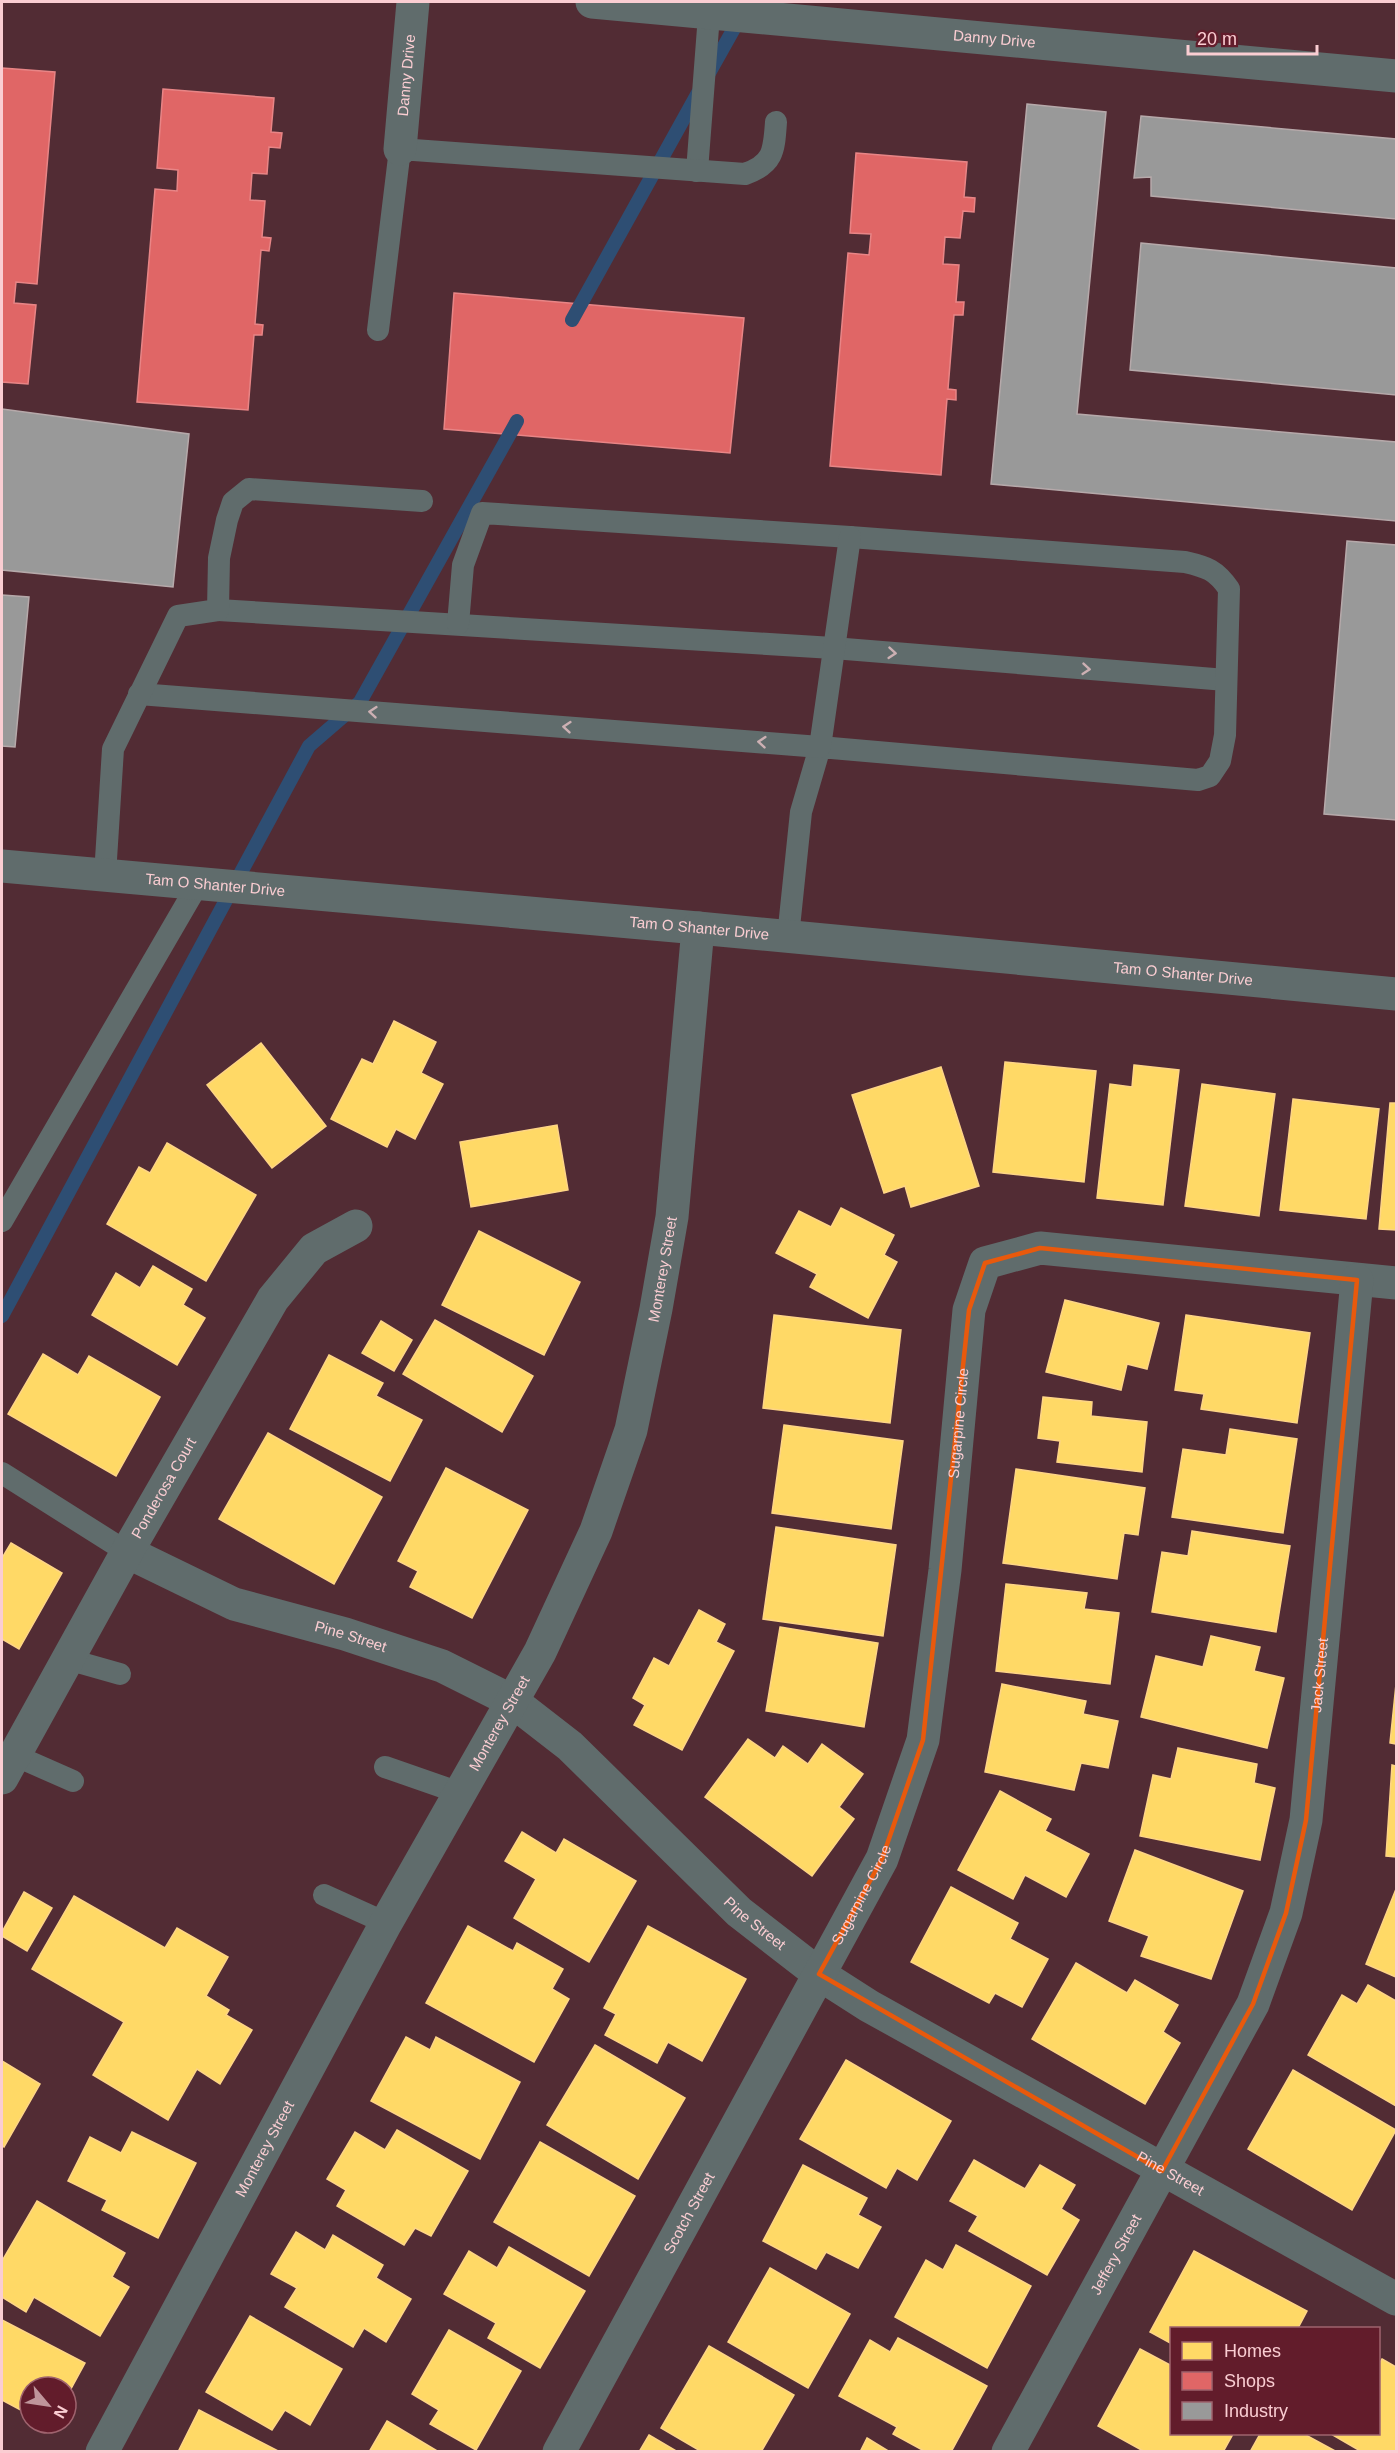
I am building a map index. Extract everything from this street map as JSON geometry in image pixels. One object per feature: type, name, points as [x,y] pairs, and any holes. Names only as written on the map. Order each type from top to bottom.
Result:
[{"type":"street","name":"Danny Drive","points":[[400,149],[412,2]]},
{"type":"street","name":"Danny Drive","points":[[592,2],[710,7],[1396,76]]},
{"type":"street","name":"Tam O Shanter Drive","points":[[2,866],[698,928],[1396,994]]},
{"type":"street","name":"Monterey Street","points":[[102,2451],[386,1923],[540,1652],[596,1531],[631,1430],[672,1217],[698,928]]},
{"type":"street","name":"Ponderosa Court","points":[[8,1767],[127,1552],[273,1299],[314,1249],[356,1226]]},
{"type":"street","name":"Sugarpine Circle","points":[[819,1974],[882,1859],[923,1740],[945,1570],[969,1310],[985,1263],[1040,1248],[1396,1283]]},
{"type":"street","name":"Jack Street","points":[[1224,2058],[1253,2004],[1286,1913],[1306,1820],[1357,1280]]},
{"type":"street","name":"Pine Street","points":[[127,1552],[234,1604],[345,1634],[442,1666],[512,1701],[570,1746],[739,1912],[819,1974],[869,2006],[1162,2171],[1396,2299]]},
{"type":"street","name":"Scotch Street","points":[[558,2451],[819,1974]]},
{"type":"street","name":"Jeffery Street","points":[[1008,2451],[1224,2058]]},
{"type":"lane","points":[[698,171],[710,7]]},
{"type":"lane","points":[[378,330],[400,149],[745,174],[761,169],[771,156],[775,143],[776,122]]},
{"type":"lane","points":[[218,610],[219,558],[227,520],[233,502],[249,489],[422,501]]},
{"type":"lane","points":[[139,694],[820,747],[1198,780],[1210,776],[1220,761],[1225,735],[1228,589],[1220,576],[1204,566],[1185,562],[482,513],[463,564],[458,624]]},
{"type":"lane","points":[[788,938],[801,812],[820,747],[850,537]]},
{"type":"lane","points":[[105,875],[113,749],[177,616],[218,610],[458,624],[834,648],[1227,680]]},
{"type":"lane","points":[[2,1221],[198,884]]},
{"type":"lane","points":[[2,1473],[127,1552]]},
{"type":"lane","points":[[67,1659],[120,1674]]},
{"type":"lane","points":[[8,1767],[73,1781]]},
{"type":"lane","points":[[385,1767],[460,1793]]},
{"type":"lane","points":[[324,1895],[386,1923]]},
{"type":"highlighted area","points":[[1040,1248],[1357,1280],[1306,1820],[1286,1913],[1253,2004],[1162,2171],[819,1974],[882,1859],[923,1740],[969,1310],[985,1263]]},
{"type":"building: Homes","points":[[394,1021],[436,1042],[421,1073],[443,1084],[415,1139],[396,1129],[387,1147],[331,1119],[362,1059],[373,1064]]},
{"type":"building: Homes","points":[[261,1043],[326,1126],[272,1168],[207,1085]]},
{"type":"building: Homes","points":[[1005,1062],[1096,1071],[1084,1182],[993,1172]]},
{"type":"building: Homes","points":[[1134,1065],[1179,1070],[1163,1205],[1097,1198],[1110,1084],[1132,1087]]},
{"type":"building: Homes","points":[[941,1067],[979,1186],[911,1207],[905,1186],[884,1193],[852,1095]]},
{"type":"building: Homes","points":[[1202,1084],[1275,1094],[1259,1216],[1185,1206]]},
{"type":"building: Homes","points":[[1293,1099],[1379,1109],[1366,1219],[1280,1210]]},
{"type":"building: Homes","points":[[1390,1103],[1396,1103],[1396,1230],[1379,1229]]},
{"type":"building: Homes","points":[[557,1125],[568,1190],[471,1207],[460,1142]]},
{"type":"building: Homes","points":[[167,1143],[256,1195],[206,1281],[107,1224],[139,1167],[150,1173]]},
{"type":"building: Homes","points":[[841,1208],[894,1235],[884,1255],[897,1262],[868,1318],[810,1287],[817,1274],[776,1253],[799,1211],[831,1227]]},
{"type":"building: Homes","points":[[479,1231],[580,1282],[544,1355],[442,1305]]},
{"type":"building: Homes","points":[[153,1266],[192,1289],[183,1305],[205,1318],[177,1365],[92,1315],[116,1273],[140,1288]]},
{"type":"building: Homes","points":[[1065,1300],[1159,1323],[1147,1369],[1127,1364],[1121,1390],[1046,1372]]},
{"type":"building: Homes","points":[[774,1315],[901,1330],[890,1423],[763,1408]]},
{"type":"building: Homes","points":[[1186,1315],[1310,1333],[1297,1423],[1201,1409],[1204,1394],[1175,1390]]},
{"type":"building: Homes","points":[[435,1320],[533,1376],[502,1432],[403,1374]]},
{"type":"building: Homes","points":[[381,1321],[412,1340],[394,1371],[362,1353]]},
{"type":"building: Homes","points":[[43,1354],[78,1375],[89,1356],[160,1397],[116,1476],[8,1414]]},
{"type":"building: Homes","points":[[329,1355],[383,1383],[376,1396],[422,1420],[390,1481],[290,1429]]},
{"type":"building: Homes","points":[[1043,1397],[1092,1402],[1091,1416],[1147,1422],[1142,1472],[1057,1462],[1060,1441],[1038,1438]]},
{"type":"building: Homes","points":[[784,1425],[903,1441],[891,1529],[772,1513]]},
{"type":"building: Homes","points":[[1230,1429],[1297,1439],[1283,1533],[1172,1517],[1183,1449],[1226,1455]]},
{"type":"building: Homes","points":[[268,1433],[382,1497],[334,1584],[219,1519]]},
{"type":"building: Homes","points":[[446,1468],[528,1510],[472,1618],[410,1587],[418,1571],[398,1561]]},
{"type":"building: Homes","points":[[1016,1469],[1145,1488],[1138,1535],[1124,1533],[1117,1579],[1003,1563]]},
{"type":"building: Homes","points":[[776,1527],[896,1545],[883,1636],[763,1619]]},
{"type":"building: Homes","points":[[1192,1531],[1290,1546],[1276,1632],[1152,1612],[1162,1552],[1188,1556]]},
{"type":"building: Homes","points":[[11,1543],[62,1573],[19,1649],[2,1639],[2,1558]]},
{"type":"building: Homes","points":[[1006,1584],[1087,1593],[1084,1609],[1119,1613],[1110,1684],[996,1671]]},
{"type":"building: Homes","points":[[699,1610],[725,1624],[716,1642],[734,1651],[682,1750],[634,1725],[645,1705],[633,1698],[654,1658],[669,1666]]},
{"type":"building: Homes","points":[[780,1627],[878,1643],[864,1727],[766,1711]]},
{"type":"building: Homes","points":[[1211,1636],[1260,1647],[1254,1671],[1284,1678],[1267,1748],[1141,1717],[1156,1656],[1203,1667]]},
{"type":"building: Homes","points":[[1002,1684],[1086,1701],[1083,1714],[1118,1721],[1108,1768],[1081,1763],[1074,1790],[985,1772]]},
{"type":"building: Homes","points":[[1396,1684],[1396,1744],[1390,1743]]},
{"type":"building: Homes","points":[[748,1739],[775,1758],[783,1746],[808,1764],[822,1744],[863,1774],[839,1807],[854,1819],[812,1876],[705,1797]]},
{"type":"building: Homes","points":[[1178,1748],[1257,1764],[1254,1783],[1275,1788],[1260,1860],[1140,1836],[1153,1775],[1171,1779]]},
{"type":"building: Homes","points":[[1392,1765],[1396,1766],[1396,1857],[1386,1856]]},
{"type":"building: Homes","points":[[1000,1791],[1051,1819],[1045,1831],[1089,1854],[1066,1897],[1025,1875],[1013,1899],[958,1870]]},
{"type":"building: Homes","points":[[522,1832],[556,1853],[564,1839],[636,1881],[589,1962],[514,1918],[536,1879],[505,1861]]},
{"type":"building: Homes","points":[[1135,1850],[1243,1891],[1211,1979],[1141,1956],[1149,1936],[1109,1921]]},
{"type":"building: Homes","points":[[951,1887],[1018,1923],[1010,1939],[1048,1959],[1022,2007],[995,1993],[989,2003],[911,1962]]},
{"type":"building: Homes","points":[[1396,1889],[1396,1977],[1366,1964]]},
{"type":"building: Homes","points":[[24,1892],[52,1908],[27,1951],[2,1936]]},
{"type":"building: Homes","points":[[74,1896],[165,1948],[177,1928],[228,1957],[206,1996],[229,2010],[226,2015],[252,2030],[220,2084],[197,2069],[168,2120],[93,2075],[124,2022],[32,1969]]},
{"type":"building: Homes","points":[[468,1926],[513,1951],[517,1943],[563,1969],[552,1989],[569,1999],[534,2062],[426,2003]]},
{"type":"building: Homes","points":[[648,1926],[746,1979],[702,2061],[668,2042],[657,2063],[605,2035],[616,2014],[604,2008]]},
{"type":"building: Homes","points":[[1076,1963],[1127,1993],[1135,1980],[1178,2005],[1163,2032],[1180,2043],[1145,2104],[1032,2039]]},
{"type":"building: Homes","points":[[1368,1985],[1396,2001],[1396,2106],[1308,2055],[1342,1995],[1357,2004]]},
{"type":"building: Homes","points":[[406,2037],[430,2050],[436,2037],[520,2082],[480,2159],[371,2101]]},
{"type":"building: Homes","points":[[595,2045],[685,2098],[638,2179],[547,2125]]},
{"type":"building: Homes","points":[[846,2060],[951,2121],[917,2180],[897,2168],[886,2188],[800,2139]]},
{"type":"building: Homes","points":[[2,2061],[40,2084],[4,2147],[2,2145]]},
{"type":"building: Homes","points":[[1293,2070],[1396,2130],[1352,2210],[1248,2149]]},
{"type":"building: Homes","points":[[397,2130],[468,2171],[431,2236],[415,2228],[404,2245],[337,2206],[346,2190],[327,2179],[355,2132],[385,2150]]},
{"type":"building: Homes","points":[[132,2132],[196,2163],[158,2238],[102,2210],[107,2200],[68,2181],[90,2137],[121,2153]]},
{"type":"building: Homes","points":[[540,2142],[635,2196],[589,2276],[494,2222]]},
{"type":"building: Homes","points":[[974,2160],[1025,2189],[1040,2165],[1075,2185],[1061,2209],[1079,2220],[1047,2275],[969,2231],[978,2216],[950,2201]]},
{"type":"building: Homes","points":[[803,2165],[867,2198],[858,2215],[881,2227],[858,2268],[826,2252],[816,2269],[763,2241]]},
{"type":"building: Homes","points":[[37,2201],[125,2253],[112,2277],[129,2287],[100,2336],[34,2297],[26,2312],[2,2297],[2,2261]]},
{"type":"building: Homes","points":[[296,2232],[325,2250],[333,2235],[383,2265],[376,2278],[411,2299],[386,2342],[364,2328],[353,2347],[285,2307],[297,2288],[271,2274]]},
{"type":"building: Homes","points":[[956,2245],[1031,2286],[987,2368],[895,2317],[926,2260],[943,2270]]},
{"type":"building: Homes","points":[[509,2247],[585,2291],[540,2368],[488,2338],[496,2323],[444,2294],[469,2251],[497,2268]]},
{"type":"building: Homes","points":[[1194,2251],[1307,2311],[1299,2327],[1170,2327],[1170,2343],[1150,2332]]},
{"type":"building: Homes","points":[[770,2268],[850,2314],[808,2388],[728,2342]]},
{"type":"building: Homes","points":[[250,2316],[342,2369],[310,2425],[285,2410],[272,2430],[206,2392]]},
{"type":"building: Homes","points":[[2,2320],[85,2363],[78,2376],[18,2375],[18,2409],[2,2400]]},
{"type":"building: Homes","points":[[449,2330],[521,2371],[476,2450],[430,2424],[439,2410],[412,2394]]},
{"type":"building: Homes","points":[[898,2338],[987,2386],[951,2452],[926,2452],[893,2434],[897,2427],[839,2396],[870,2340],[890,2352]]},
{"type":"building: Homes","points":[[709,2346],[794,2395],[761,2452],[702,2452],[661,2428]]},
{"type":"building: Homes","points":[[1140,2349],[1170,2365],[1170,2435],[1232,2435],[1223,2452],[1145,2452],[1098,2426]]},
{"type":"building: Homes","points":[[1382,2359],[1396,2367],[1396,2452],[1362,2452],[1333,2435],[1380,2435],[1380,2362]]},
{"type":"building: Homes","points":[[199,2410],[280,2452],[178,2452]]},
{"type":"building: Homes","points":[[387,2421],[439,2452],[369,2452]]},
{"type":"building: Homes","points":[[649,2435],[678,2452],[639,2452]]},
{"type":"building: Homes","points":[[1259,2435],[1306,2435],[1337,2452],[1250,2452]]},
{"type":"building: Homes","points":[[867,2438],[890,2452],[860,2452]]},
{"type":"building: Shops","points":[[2,68],[55,72],[37,284],[16,282],[14,303],[36,305],[28,384],[2,382]]},
{"type":"building: Shops","points":[[163,89],[274,98],[271,132],[282,133],[280,148],[269,147],[267,174],[252,173],[250,200],[265,201],[262,237],[271,238],[269,251],[261,250],[255,324],[263,325],[262,335],[254,335],[248,410],[137,402],[155,189],[177,191],[178,170],[157,168]]},
{"type":"building: Shops","points":[[856,153],[967,162],[964,197],[975,198],[974,212],[963,211],[960,238],[945,237],[943,264],[959,265],[956,302],[964,302],[963,315],[954,315],[948,389],[956,390],[956,400],[947,399],[941,475],[830,466],[848,253],[869,255],[871,234],[850,233]]},
{"type":"building: Shops","points":[[454,293],[744,318],[730,453],[444,429]]},
{"type":"building: Industry","points":[[1027,104],[1106,112],[1077,414],[1396,442],[1396,521],[991,484]]},
{"type":"building: Industry","points":[[1141,116],[1396,139],[1396,219],[1151,196],[1151,177],[1134,178]]},
{"type":"building: Industry","points":[[1141,243],[1396,268],[1396,395],[1130,370]]},
{"type":"building: Industry","points":[[2,409],[189,434],[173,587],[2,570]]},
{"type":"building: Industry","points":[[1347,541],[1396,545],[1396,820],[1324,814]]},
{"type":"building: Industry","points":[[2,595],[29,597],[15,747],[2,746]]},
{"type":"waterway","points":[[709,73],[741,16]]},
{"type":"waterway","points":[[572,320],[698,93]]},
{"type":"waterway","points":[[2,1316],[309,746],[360,702],[517,421]]}]
